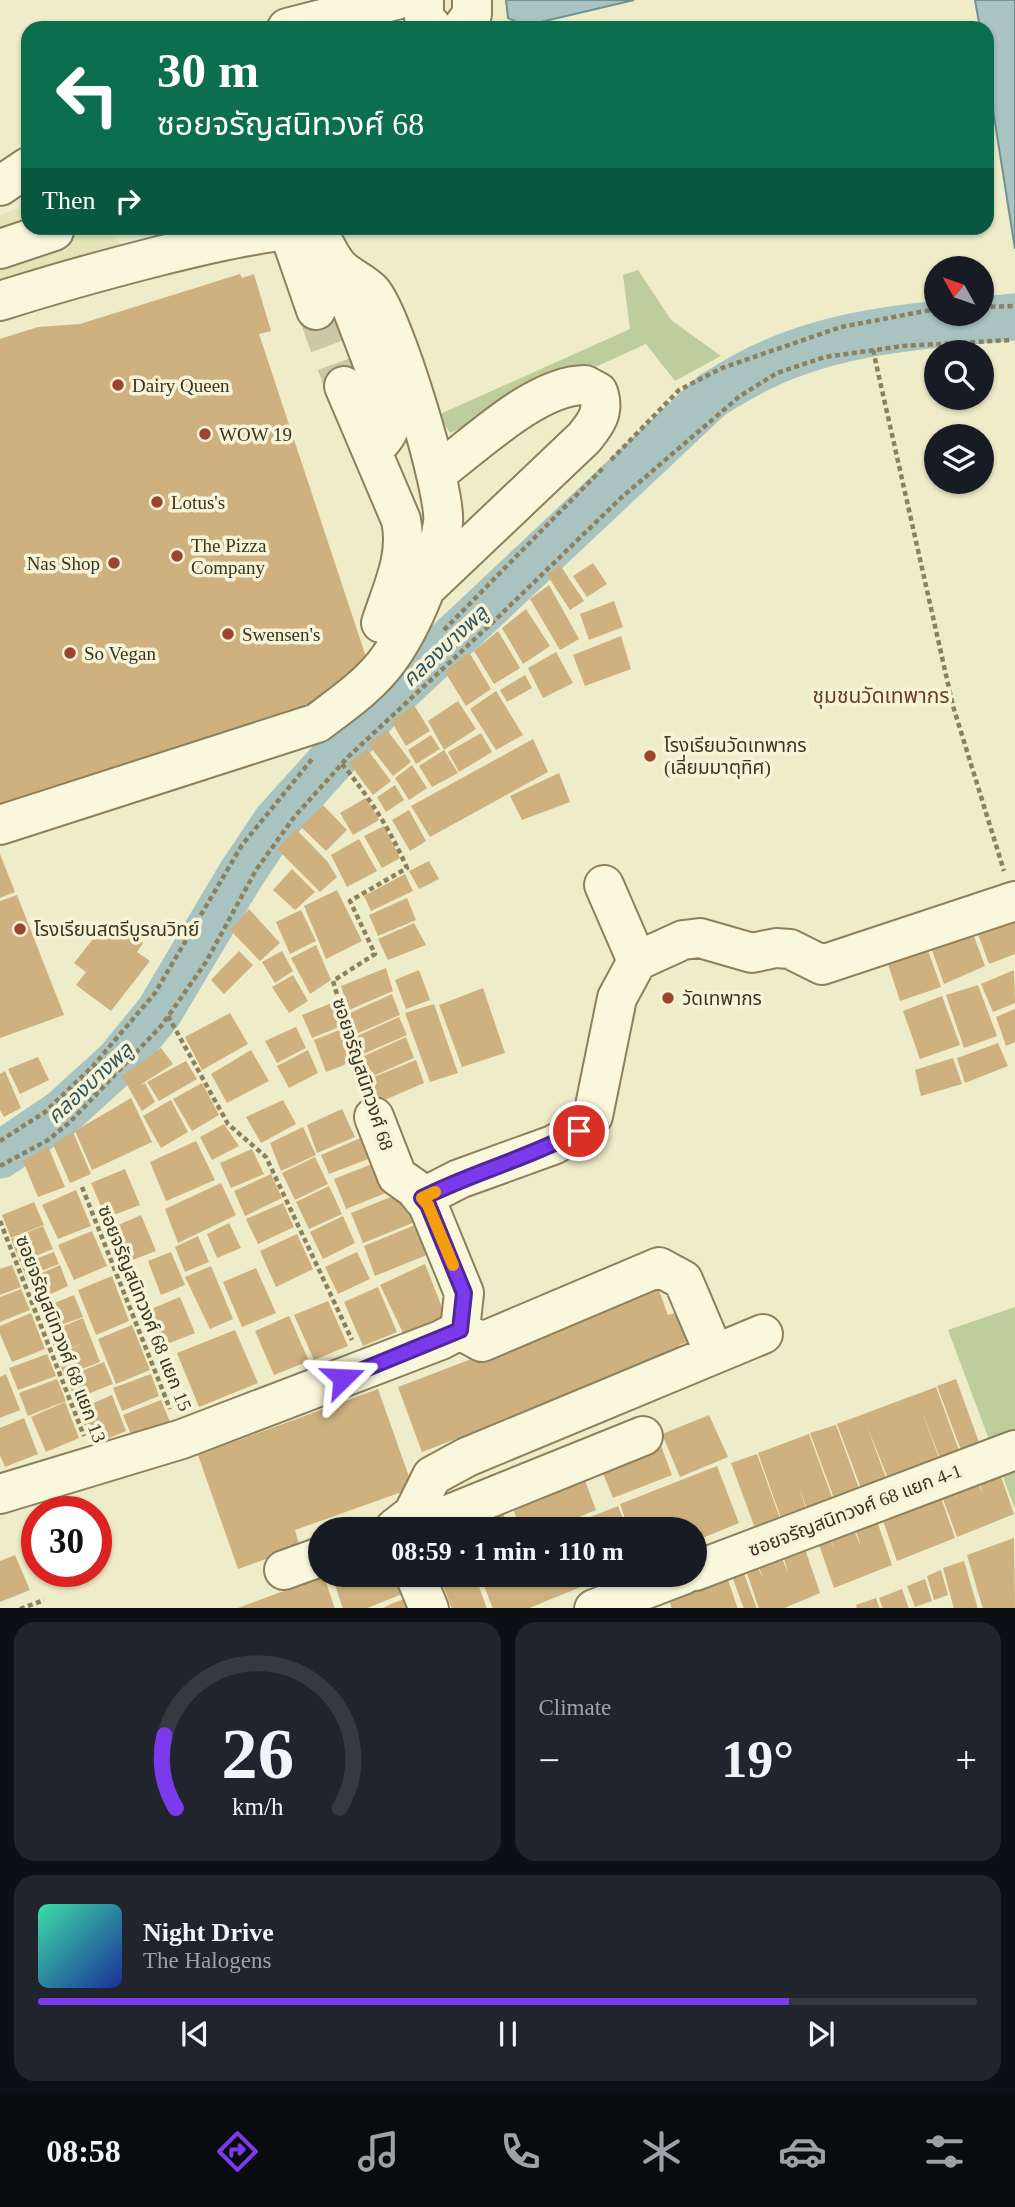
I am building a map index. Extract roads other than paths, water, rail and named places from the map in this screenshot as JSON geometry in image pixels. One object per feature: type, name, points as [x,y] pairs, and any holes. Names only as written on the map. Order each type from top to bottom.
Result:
[{"type":"street","points":[[314,21],[396,0]]},
{"type":"street","points":[[424,0],[424,17],[427,21]]},
{"type":"street","points":[[467,21],[472,14],[472,0]]},
{"type":"street","points":[[0,186],[21,172]]},
{"type":"street","points":[[0,249],[42,235]]},
{"type":"street","points":[[0,301],[254,235]]},
{"type":"street","points":[[290,235],[316,310]]},
{"type":"street","points":[[316,235],[326,241],[391,411],[392,425],[388,435],[373,450]]},
{"type":"street","points":[[0,825],[317,723],[346,701],[388,661],[425,589],[443,523],[443,504],[428,438],[385,314],[372,292],[335,263]]},
{"type":"street","points":[[425,589],[583,438],[597,421],[603,405],[598,392],[585,385],[573,385],[557,391],[526,407],[436,474]]},
{"type":"street","points":[[344,386],[373,450],[404,537],[403,554],[381,623]]},
{"type":"street","points":[[604,885],[637,961]]},
{"type":"street","points":[[422,1198],[459,1179],[553,1145],[579,1131],[593,1116],[617,998],[637,961],[684,940],[700,938],[752,953],[776,948],[790,949],[822,965],[1014,901]]},
{"type":"street","name":"ซอยจรัญสนิทวงศ์ 68","points":[[374,1117],[397,1176],[428,1205],[464,1293],[460,1330]]},
{"type":"street","points":[[0,1494],[182,1439],[460,1330],[482,1342],[659,1267],[683,1280],[714,1353]]},
{"type":"street","points":[[410,1517],[432,1476],[467,1457],[763,1335]]},
{"type":"street","points":[[430,1517],[643,1436]]},
{"type":"street","name":"ซอยจรัญสนิทวงศ์ 68 แยก 4-1","points":[[707,1566],[1015,1450]]},
{"type":"street","points":[[284,1570],[308,1561]]},
{"type":"street","points":[[420,1587],[429,1608]]},
{"type":"street","points":[[594,1608],[651,1587]]},
{"type":"water","points":[[506,0],[634,0],[545,21],[514,21],[508,18]]},
{"type":"water","points":[[975,0],[1015,0],[1015,249],[994,116],[994,21],[979,21]]},
{"type":"waterway","name":"คลองบางพลู","points":[[0,1155],[62,1113],[119,1061],[159,1012],[240,876],[276,822],[378,709],[712,395],[744,376],[793,354],[855,336],[1015,317]]},
{"type":"tunnel","points":[[316,310],[344,386]]},
{"type":"place","name":"Dairy Queen","points":[[118,385]]},
{"type":"place","name":"WOW 19","points":[[205,434]]},
{"type":"place","name":"Lotus's","points":[[157,502]]},
{"type":"place","name":"The Pizza Company","points":[[177,556]]},
{"type":"place","name":"Nas Shop","points":[[114,563]]},
{"type":"place","name":"Swensen's","points":[[228,634]]},
{"type":"place","name":"So Vegan","points":[[70,653]]},
{"type":"place","name":"โรงเรียนวัดเทพากร (เลี่ยมมาตุทิศ)","points":[[650,756]]},
{"type":"place","name":"โรงเรียนสตรีบูรณวิทย์","points":[[20,929]]},
{"type":"place","name":"วัดเทพากร","points":[[668,998]]},
{"type":"district","name":"ชุมชนวัดเทพากร","points":[[881,696]]}]
